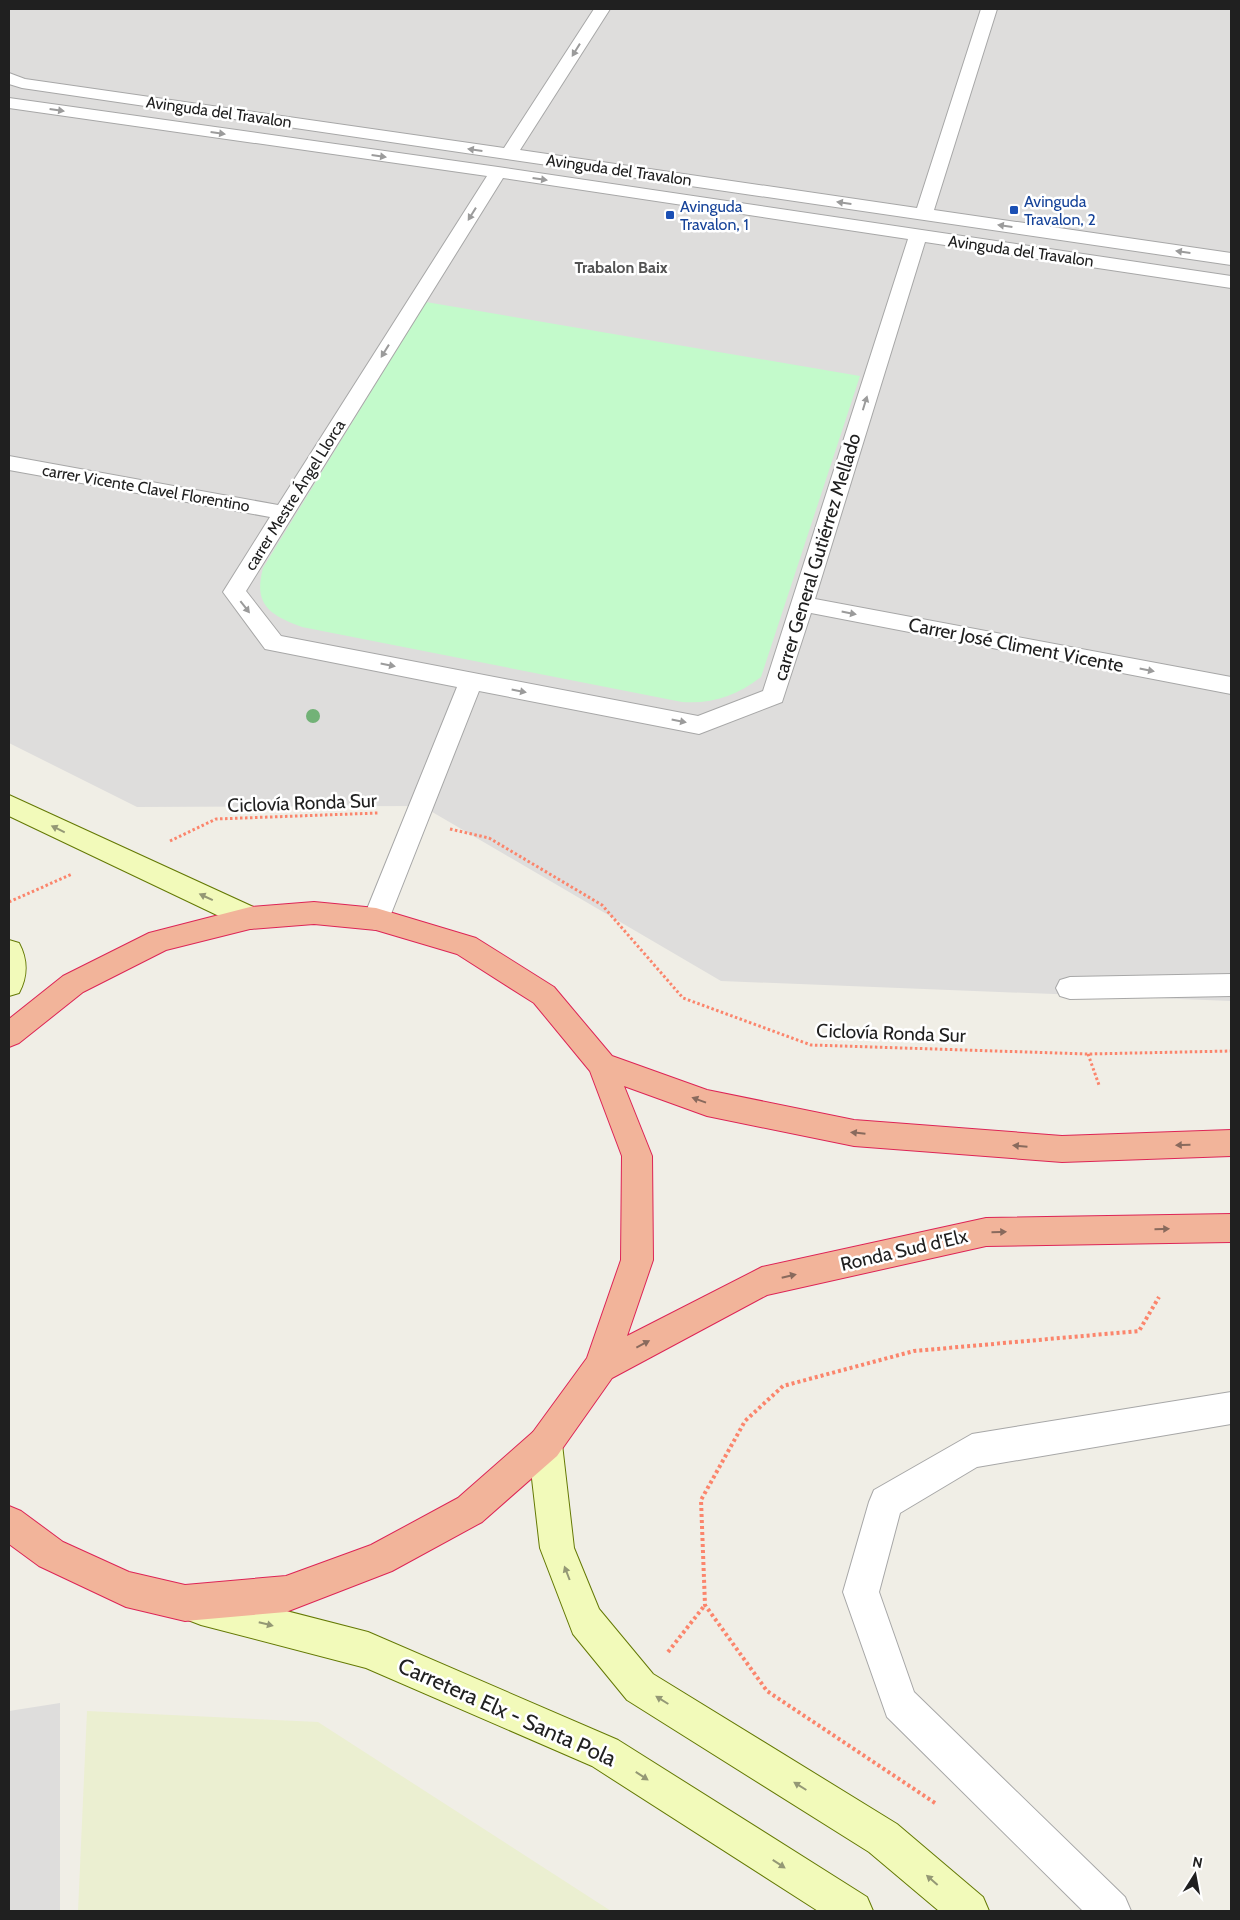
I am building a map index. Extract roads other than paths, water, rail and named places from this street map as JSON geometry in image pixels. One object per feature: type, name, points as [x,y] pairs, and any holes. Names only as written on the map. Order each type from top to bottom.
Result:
[{"type":"highway","points":[[9,1035],[73,984],[159,941],[250,918],[314,913],[376,919],[466,946],[544,995],[602,1065],[637,1156],[638,1260],[600,1367],[546,1444],[470,1510],[380,1559],[286,1594],[185,1603],[126,1589],[51,1554],[9,1524]]},
{"type":"highway","points":[[602,1065],[707,1103],[854,1132],[1062,1149],[1231,1143]]},
{"type":"highway","name":"Ronda Sud d'Elx","points":[[600,1367],[762,1282],[976,1234],[986,1232],[1231,1228]]},
{"type":"main road","points":[[9,805],[250,918]]},
{"type":"main road","points":[[9,951],[13,964],[9,985]]},
{"type":"main road","points":[[546,1444],[557,1548],[586,1622],[640,1686],[883,1838],[969,1911]]},
{"type":"main road","name":"Carretera Elx - Santa Pola","points":[[185,1603],[368,1650],[605,1753],[853,1911]]},
{"type":"street","points":[[509,154],[602,9]]},
{"type":"street","name":"carrer General Gutiérrez Mellado","points":[[471,682],[699,725],[774,696],[989,9]]},
{"type":"street","name":"Avinguda del Travalon","points":[[9,78],[22,84],[509,154],[921,225],[1231,282]]},
{"type":"street","name":"Avinguda del Travalon","points":[[9,103],[498,172],[921,225],[1231,259]]},
{"type":"street","name":"carrer Mestre Ángel Llorca","points":[[471,682],[274,642],[234,592],[498,172]]},
{"type":"street","name":"carrer Vicente Clavel Florentino","points":[[9,463],[284,513]]},
{"type":"street","name":"Carrer José Climent Vicente","points":[[802,604],[1231,686]]},
{"type":"street","points":[[376,919],[471,682]]},
{"type":"street","points":[[1070,988],[1231,985]]},
{"type":"street","points":[[1111,1911],[900,1704],[861,1592],[886,1502],[972,1451],[1231,1408]]},
{"type":"place","name":"Avinguda Travalon, 2","points":[[1014,210]]},
{"type":"place","name":"Avinguda Travalon, 1","points":[[670,215]]},
{"type":"district","name":"Trabalon Baix","points":[[621,267]]}]
